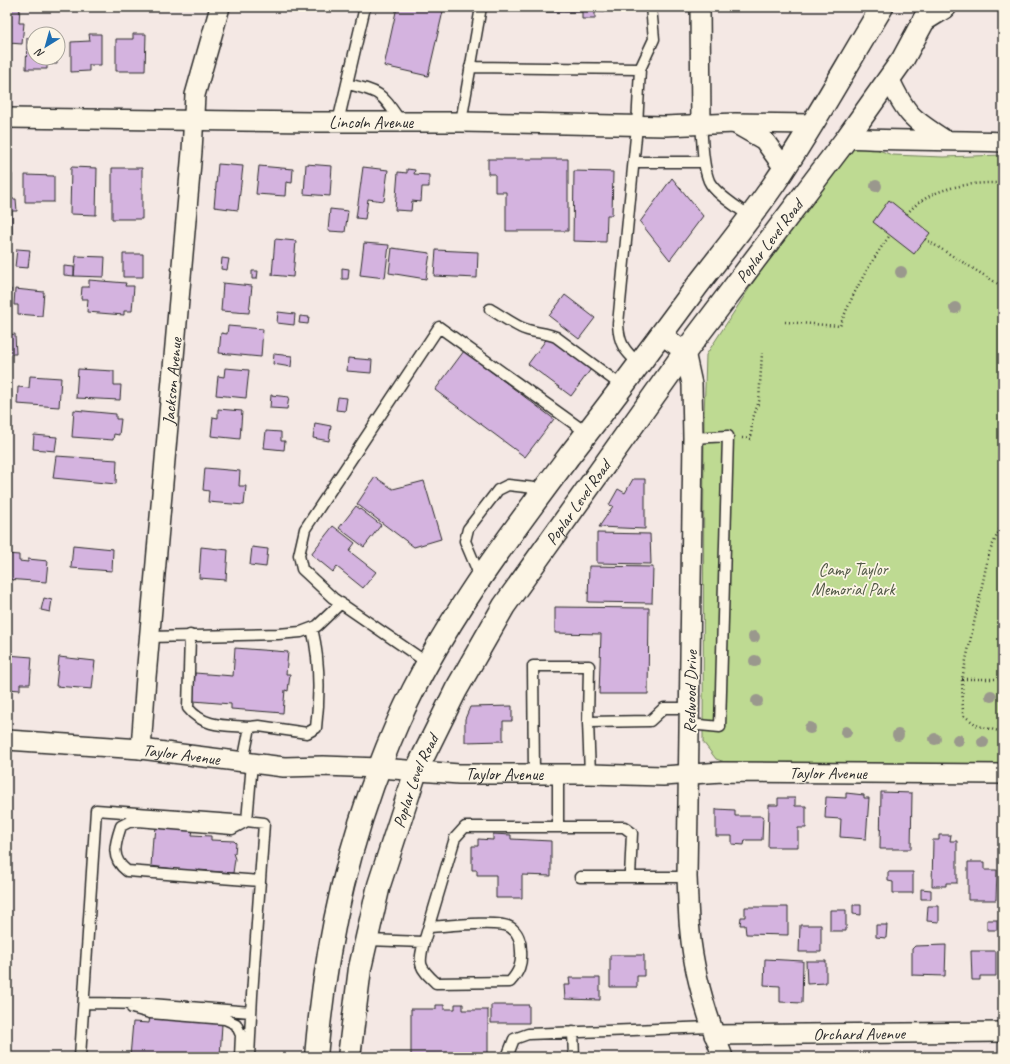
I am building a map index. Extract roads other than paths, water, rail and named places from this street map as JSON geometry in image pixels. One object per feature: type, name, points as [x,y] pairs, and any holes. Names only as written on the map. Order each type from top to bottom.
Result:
[{"type":"main road","name":"Poplar Level Road","points":[[316,1057],[329,945],[347,862],[359,822],[398,722],[429,664],[460,609],[515,528],[784,168],[813,124],[882,7]]},
{"type":"main road","points":[[927,14],[945,7]]},
{"type":"main road","name":"Poplar Level Road","points":[[349,1057],[360,968],[379,885],[416,771],[445,710],[504,606],[685,352],[847,138],[903,59],[927,14]]},
{"type":"street","points":[[700,7],[701,125]]},
{"type":"street","name":"Jackson Avenue","points":[[141,749],[149,637],[192,151],[195,95],[219,12]]},
{"type":"street","points":[[889,78],[902,106],[916,122],[945,140]]},
{"type":"street","name":"Lincoln Avenue","points":[[7,118],[461,122],[637,126],[735,123],[813,124]]},
{"type":"street","points":[[735,123],[764,140],[784,168]]},
{"type":"street","points":[[847,138],[892,141],[945,140],[1003,142]]},
{"type":"street","points":[[661,334],[685,352]]},
{"type":"street","name":"Redwood Drive","points":[[685,352],[692,384],[693,438],[687,877],[690,934],[702,996],[723,1057]]},
{"type":"street","name":"Taylor Avenue","points":[[7,740],[141,749],[284,767],[323,766],[380,768],[459,774],[590,774],[663,776],[722,772],[1003,774]]},
{"type":"street","name":"Orchard Avenue","points":[[713,1031],[1003,1032]]},
{"type":"lane","points":[[338,122],[365,7]]},
{"type":"lane","points":[[461,122],[481,7]]},
{"type":"lane","points":[[639,364],[626,352],[619,338],[618,324],[634,162],[640,69],[654,39],[651,7]]},
{"type":"lane","points":[[470,67],[640,69]]},
{"type":"lane","points":[[347,84],[371,90],[383,96],[401,122]]},
{"type":"lane","points":[[701,125],[704,162],[709,182],[725,198],[749,216]]},
{"type":"lane","points":[[634,162],[704,162]]},
{"type":"lane","points":[[490,309],[520,327],[532,331],[543,332],[556,337],[622,386]]},
{"type":"lane","points":[[429,664],[332,598],[302,569],[299,555],[305,529],[439,327],[587,433]]},
{"type":"lane","points":[[588,722],[650,721],[664,708],[720,727],[728,436],[693,438]]},
{"type":"lane","points":[[481,578],[465,541],[468,530],[498,490],[508,485],[545,489]]},
{"type":"lane","points":[[149,637],[278,634],[301,632],[317,626],[341,603]]},
{"type":"lane","points":[[190,635],[188,708],[193,715],[208,724],[250,727],[259,726],[307,733],[316,728],[320,695],[316,647],[312,628]]},
{"type":"lane","points":[[534,774],[532,666],[589,666],[588,722],[590,774]]},
{"type":"lane","points":[[248,821],[248,762],[250,727]]},
{"type":"lane","points":[[558,774],[558,827]]},
{"type":"lane","points":[[80,1057],[96,810],[264,823],[249,1057]]},
{"type":"lane","points":[[248,821],[232,829],[138,821],[128,822],[121,826],[116,848],[116,858],[121,866],[127,871],[260,881]]},
{"type":"lane","points":[[429,927],[491,924],[509,927],[520,939],[521,959],[518,973],[510,982],[436,983],[424,972],[420,960],[424,942],[455,838],[465,827],[624,827],[632,833],[630,877]]},
{"type":"lane","points":[[580,877],[687,877]]},
{"type":"lane","points":[[367,940],[424,942]]},
{"type":"lane","points":[[84,1003],[121,1005],[151,1004],[251,1012]]},
{"type":"lane","points":[[121,1005],[150,1013],[225,1019],[236,1024],[241,1035],[240,1057]]},
{"type":"lane","points":[[507,1057],[514,1039],[528,1034],[573,1032],[713,1031]]},
{"type":"lane","points":[[573,1032],[574,1057]]},
{"type":"park label","name":"Camp Taylor Memorial Park","points":[[853,579]]}]
